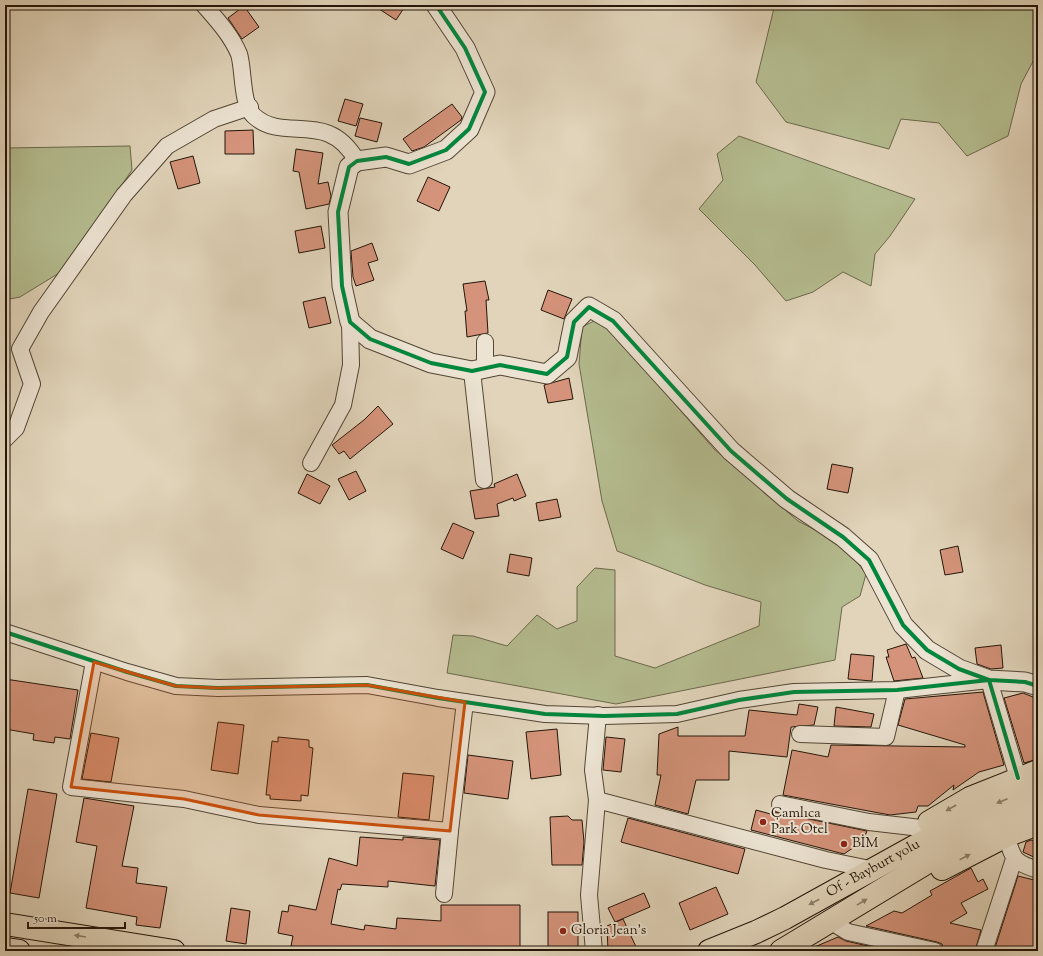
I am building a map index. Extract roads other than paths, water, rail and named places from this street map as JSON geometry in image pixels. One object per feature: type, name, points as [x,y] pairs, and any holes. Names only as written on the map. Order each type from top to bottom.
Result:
[{"type":"highway","points":[[838,889],[921,828],[958,804],[1028,774]]},
{"type":"highway","name":"Of - Bayburt yolu","points":[[709,951],[756,932],[838,889],[971,815],[1038,786]]},
{"type":"highway","name":"Of - Bayburt yolu","points":[[786,950],[830,921],[1004,816],[1038,802]]},
{"type":"highway","points":[[890,885],[909,884],[929,876],[1006,836],[1038,824]]},
{"type":"highway","points":[[5,924],[174,951]]},
{"type":"highway","points":[[5,949],[19,951]]},
{"type":"street","points":[[204,5],[228,34],[239,55],[244,95],[253,115],[272,126],[316,130],[330,133],[350,149],[357,161]]},
{"type":"street","points":[[311,463],[343,405],[351,365],[350,322],[342,286],[338,212],[348,167],[357,161],[386,157],[409,164],[446,150],[469,130],[485,92],[465,48],[436,5]]},
{"type":"street","points":[[5,439],[16,428],[32,384],[20,349],[41,312],[124,195],[167,146],[214,119],[250,107]]},
{"type":"street","points":[[350,322],[370,339],[431,363],[478,370],[500,365],[547,374],[567,356],[574,322],[589,307],[613,321],[731,451],[787,499],[843,537],[870,560],[903,625],[927,650],[959,669],[989,680],[1028,774]]},
{"type":"street","points":[[484,480],[478,370],[485,342]]},
{"type":"street","points":[[5,632],[94,662],[176,686],[218,688],[367,685],[545,714],[677,714],[739,700],[794,692],[897,690],[989,680],[1025,682],[1038,686]]},
{"type":"street","points":[[94,662],[71,786],[184,799],[259,815],[450,831]]},
{"type":"street","points":[[800,734],[886,737],[897,690]]},
{"type":"street","points":[[444,894],[465,702]]},
{"type":"street","points":[[594,951],[589,895],[597,800],[593,770],[598,715]]},
{"type":"street","points":[[597,800],[826,860],[865,868]]},
{"type":"street","points":[[780,804],[870,822],[921,828]]},
{"type":"street","points":[[1006,836],[1014,859],[1023,866],[1038,870]]},
{"type":"street","points":[[984,951],[1014,859]]},
{"type":"street","points":[[830,921],[848,932],[935,951]]},
{"type":"place","name":"Çamlıca Park Otel","points":[[763,822]]},
{"type":"place","name":"BİM","points":[[844,844]]},
{"type":"place","name":"Gloria Jean's","points":[[563,931]]}]
